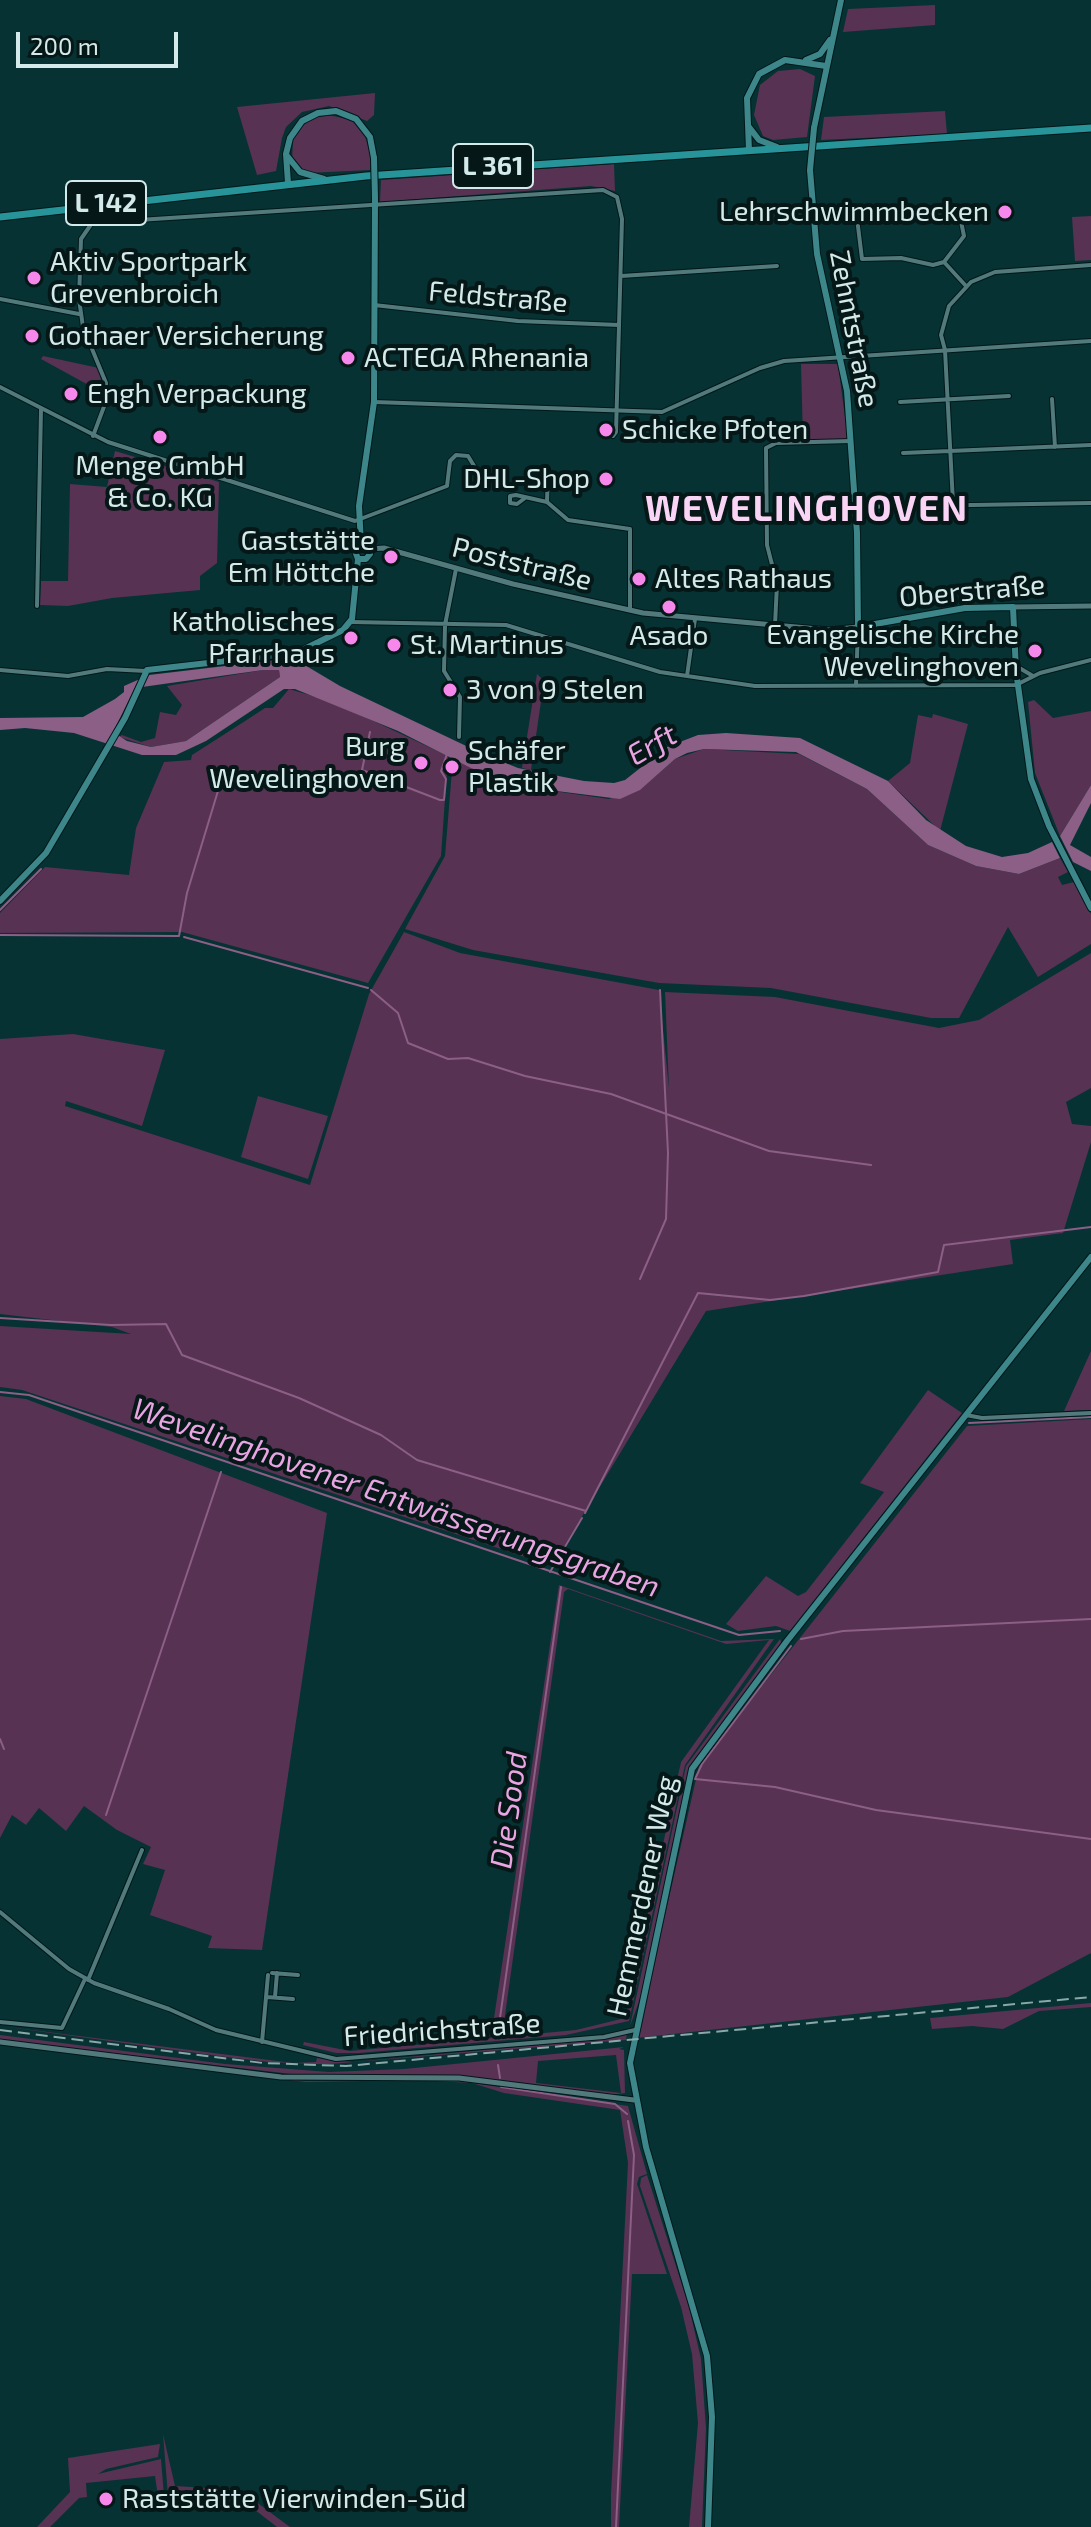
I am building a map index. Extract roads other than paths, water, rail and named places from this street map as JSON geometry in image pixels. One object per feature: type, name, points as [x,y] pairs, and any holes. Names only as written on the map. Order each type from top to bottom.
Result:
[{"type":"main road","name":"Zehntstraße","points":[[841,0],[814,128],[810,170],[817,254],[842,358],[851,441],[858,627]]},
{"type":"main road","points":[[749,151],[748,95],[755,79],[772,64],[820,54],[834,33]]},
{"type":"main road","points":[[799,60],[826,66]]},
{"type":"main road","points":[[0,901],[41,860],[116,734],[145,674],[152,668],[296,653],[332,637],[351,622],[358,559],[355,550],[361,544],[359,521],[374,402],[374,158],[370,137],[361,123],[346,114],[331,111],[302,121],[290,138],[286,154],[288,183]]},
{"type":"main road","points":[[747,123],[762,142],[785,149]]},
{"type":"main road","name":"L 361","points":[[288,183],[1091,128]]},
{"type":"main road","points":[[286,154],[300,172],[326,179]]},
{"type":"main road","name":"L 142","points":[[0,217],[288,183]]},
{"type":"main road","points":[[358,559],[368,558],[369,549],[361,544]]},
{"type":"main road","points":[[1013,607],[1016,666],[1029,768],[1053,834],[1091,908]]},
{"type":"main road","name":"Oberstraße","points":[[858,627],[963,609],[1013,607]]},
{"type":"main road","name":"Hemmerdener Weg","points":[[708,2527],[712,2417],[707,2356],[690,2290],[662,2208],[634,2100],[630,2060],[697,1758],[1091,1257]]},
{"type":"street","points":[[93,436],[105,404],[106,378],[79,314],[81,239],[85,229],[94,222],[375,202],[609,191],[620,205],[621,276],[613,436]]},
{"type":"street","points":[[958,207],[963,216],[963,238],[944,262],[933,265],[901,258],[862,259],[858,216],[865,212],[958,207]]},
{"type":"street","points":[[944,262],[966,286]]},
{"type":"street","points":[[953,503],[945,350],[941,339],[943,319],[966,286],[1006,270],[1091,265]]},
{"type":"street","points":[[621,276],[777,266]]},
{"type":"street","points":[[846,277],[863,357]]},
{"type":"street","points":[[0,299],[79,314]]},
{"type":"street","name":"Feldstraße","points":[[374,305],[505,320],[619,325]]},
{"type":"street","points":[[374,402],[665,411],[774,363],[1091,341]]},
{"type":"street","points":[[0,387],[93,436],[359,521],[447,486],[450,461],[456,455],[467,455],[479,474]]},
{"type":"street","points":[[900,402],[1009,396]]},
{"type":"street","points":[[1052,399],[1055,447]]},
{"type":"street","points":[[37,606],[41,409]]},
{"type":"street","points":[[775,626],[777,584],[767,545],[766,448],[776,443],[851,441]]},
{"type":"street","points":[[903,453],[1091,445]]},
{"type":"street","points":[[547,502],[548,469]]},
{"type":"street","points":[[525,498],[547,502],[568,520],[630,529],[630,610]]},
{"type":"street","points":[[855,507],[1091,503]]},
{"type":"street","name":"Poststraße","points":[[369,549],[384,548],[456,569],[630,610],[775,626],[829,630],[858,627]]},
{"type":"street","points":[[456,569],[445,625],[444,671],[460,697],[459,737]]},
{"type":"street","name":"Oberstraße","points":[[1013,607],[1091,606]]},
{"type":"street","points":[[686,677],[695,619]]},
{"type":"street","points":[[351,622],[511,626],[656,671],[755,686],[1020,684],[1033,676],[1091,660]]},
{"type":"street","name":"Zehntstraße","points":[[856,686],[858,627]]},
{"type":"street","points":[[1016,666],[1033,676]]},
{"type":"street","points":[[0,670],[68,676],[105,670],[145,674]]},
{"type":"street","points":[[966,1415],[982,1418],[1091,1413]]},
{"type":"street","points":[[0,2022],[62,2028],[142,1850]]},
{"type":"street","name":"Friedrichstraße","points":[[0,1912],[86,1980],[169,2009],[210,2028],[337,2059],[604,2037],[635,2030]]},
{"type":"street","points":[[272,1974],[298,1975]]},
{"type":"street","points":[[262,2042],[272,1974]]},
{"type":"street","points":[[272,1974],[275,1997]]},
{"type":"street","points":[[267,1997],[293,1999]]},
{"type":"street","points":[[0,2042],[287,2077],[459,2078],[634,2100]]},
{"type":"waterway","points":[[370,732],[362,770],[440,800],[444,800],[446,779],[441,771],[447,754]]},
{"type":"waterway","points":[[0,935],[179,936],[187,893],[221,781]]},
{"type":"waterway","points":[[0,910],[41,869]]},
{"type":"waterway","points":[[184,937],[368,988]]},
{"type":"waterway","points":[[371,990],[398,1013],[408,1043],[448,1059],[468,1058],[525,1076],[611,1094],[769,1151],[871,1165]]},
{"type":"waterway","points":[[640,1279],[666,1219],[668,1153],[660,990]]},
{"type":"waterway","points":[[585,1513],[698,1293],[770,1300],[804,1296],[938,1272],[944,1245],[1091,1227]]},
{"type":"waterway","points":[[0,1318],[111,1325],[166,1324],[182,1355],[299,1398],[381,1435],[417,1460],[586,1511]]},
{"type":"waterway","name":"Wevelinghovener Entwässerungsgraben","points":[[0,1392],[29,1395],[739,1635],[780,1631]]},
{"type":"waterway","points":[[969,1423],[1091,1417]]},
{"type":"waterway","points":[[106,1815],[221,1472]]},
{"type":"waterway","points":[[550,1572],[582,1518]]},
{"type":"waterway","name":"Die Sood","points":[[497,2039],[561,1587]]},
{"type":"waterway","name":"Wevelinghovener Entwässerungsgraben","points":[[801,1639],[843,1631],[1091,1619]]},
{"type":"waterway","points":[[791,1646],[702,1764],[695,1779],[775,1787],[876,1810],[1091,1839]]},
{"type":"waterway","points":[[0,1739],[4,1749]]},
{"type":"waterway","name":"Die Sood","points":[[498,2065],[500,2078]]},
{"type":"waterway","name":"Die Sood","points":[[501,2087],[615,2104],[627,2114]]},
{"type":"waterway","name":"Die Sood","points":[[616,2527],[634,2155],[628,2121]]},
{"type":"railway","points":[[0,2030],[263,2063],[346,2066],[1091,1997]]},
{"type":"place","name":"Lehrschwimmbecken","points":[[1005,212]]},
{"type":"place","name":"Aktiv Sportpark Grevenbroich","points":[[34,278]]},
{"type":"place","name":"Gothaer Versicherung","points":[[32,336]]},
{"type":"place","name":"ACTEGA Rhenania","points":[[348,358]]},
{"type":"place","name":"Engh Verpackung","points":[[71,394]]},
{"type":"place","name":"Schicke Pfoten","points":[[606,430]]},
{"type":"place","name":"Menge GmbH & Co. KG","points":[[160,437]]},
{"type":"place","name":"DHL-Shop","points":[[606,479]]},
{"type":"place","name":"Gaststätte Em Höttche","points":[[391,557]]},
{"type":"place","name":"Altes Rathaus","points":[[639,579]]},
{"type":"place","name":"Asado","points":[[669,607]]},
{"type":"place","name":"Katholisches Pfarrhaus","points":[[351,638]]},
{"type":"place","name":"St. Martinus","points":[[394,645]]},
{"type":"place","name":"Evangelische Kirche Wevelinghoven","points":[[1035,651]]},
{"type":"place","name":"3 von 9 Stelen","points":[[450,690]]},
{"type":"place","name":"Burg Wevelinghoven","points":[[421,763]]},
{"type":"place","name":"Schäfer Plastik","points":[[452,767]]},
{"type":"place","name":"Raststätte Vierwinden-Süd","points":[[106,2499]]},
{"type":"district","name":"WEVELINGHOVEN","points":[[807,509]]},
{"type":"water label","name":"Erft","points":[[652,745]]}]
